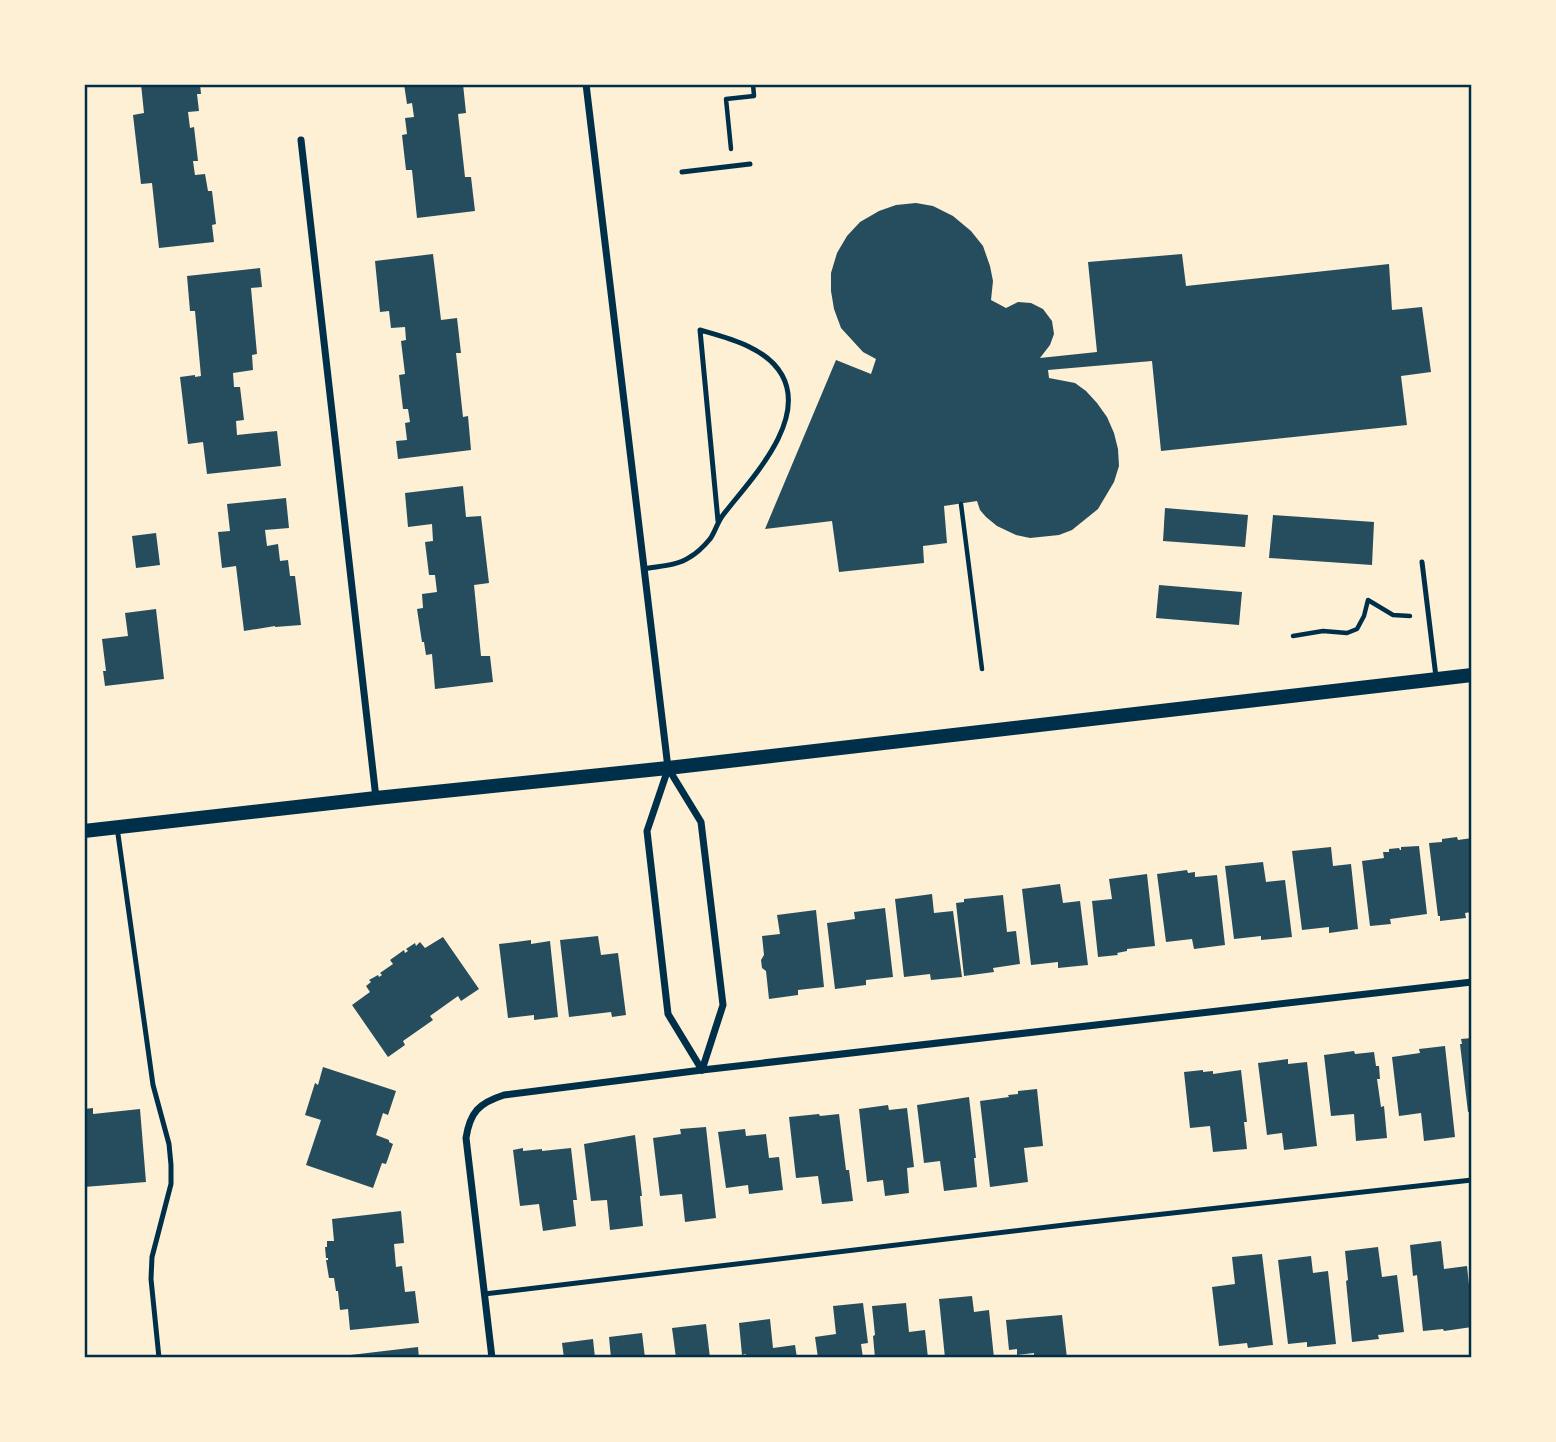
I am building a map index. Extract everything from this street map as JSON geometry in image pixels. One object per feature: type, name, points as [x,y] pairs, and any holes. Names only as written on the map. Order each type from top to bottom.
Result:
[{"type":"main road","points":[[84,831],[668,768],[1472,675]]},
{"type":"street","points":[[586,84],[668,768],[701,822],[723,1005],[702,1070]]},
{"type":"street","points":[[301,140],[376,798]]},
{"type":"street","points":[[668,768],[647,831],[668,1014],[702,1070]]},
{"type":"street","points":[[492,1358],[466,1138],[475,1110],[488,1100],[504,1095],[702,1070],[1472,982]]},
{"type":"lane","points":[[682,172],[750,164]]},
{"type":"lane","points":[[643,569],[678,563],[690,558],[710,539],[718,521],[774,446],[787,421],[790,405],[787,387],[782,374],[771,361],[739,341],[699,330],[718,521]]},
{"type":"lane","points":[[1422,562],[1436,678]]},
{"type":"lane","points":[[117,827],[153,1085],[169,1144],[171,1165],[171,1184],[152,1257],[150,1279],[159,1358]]},
{"type":"lane","points":[[484,1294],[1472,1180]]},
{"type":"path","points":[[731,150],[726,99],[754,96],[753,84]]},
{"type":"path","points":[[961,504],[982,669]]},
{"type":"path","points":[[1293,636],[1323,631],[1347,633],[1357,629],[1368,600],[1393,615],[1410,615]]},
{"type":"building","points":[[141,84],[200,84],[201,94],[197,94],[199,111],[188,112],[190,128],[194,127],[198,161],[193,161],[195,175],[205,174],[208,191],[212,191],[216,224],[212,225],[214,242],[159,248],[152,183],[141,184],[133,115],[144,113]]},
{"type":"building","points":[[404,84],[463,84],[466,113],[458,114],[465,177],[471,177],[475,211],[417,218],[412,170],[406,170],[402,135],[407,134],[405,118],[414,117],[412,103],[407,104]]},
{"type":"building","points":[[916,203],[933,206],[953,216],[971,231],[983,246],[993,281],[991,300],[1006,308],[1018,302],[1031,303],[1043,309],[1052,321],[1054,334],[1040,358],[1097,352],[1088,262],[1182,254],[1186,286],[1389,264],[1392,310],[1422,307],[1431,372],[1401,376],[1407,425],[1161,451],[1152,361],[1048,370],[1049,378],[1075,383],[1086,391],[1107,417],[1114,433],[1119,466],[1114,482],[1098,509],[1072,530],[1059,535],[1030,538],[997,526],[980,510],[977,501],[944,506],[947,543],[923,546],[924,563],[839,572],[832,521],[765,529],[836,360],[871,374],[876,359],[863,352],[841,328],[834,309],[831,273],[837,253],[860,222],[896,205]]},
{"type":"building","points":[[433,254],[441,320],[457,318],[461,353],[456,353],[463,417],[468,416],[471,450],[398,459],[396,441],[407,440],[405,423],[410,422],[408,409],[403,409],[399,375],[405,374],[401,341],[406,340],[405,327],[391,328],[389,311],[380,312],[375,261]]},
{"type":"building","points":[[260,268],[262,287],[251,288],[257,354],[252,355],[253,370],[233,373],[234,387],[240,387],[244,420],[236,421],[237,435],[277,431],[281,466],[207,474],[203,442],[188,444],[180,377],[201,376],[195,311],[190,311],[187,276]]},
{"type":"building","points":[[463,486],[466,517],[481,516],[489,583],[474,585],[481,656],[490,656],[493,682],[435,689],[432,654],[426,655],[417,609],[423,608],[422,594],[437,592],[435,575],[429,575],[425,542],[433,541],[432,524],[408,527],[405,493]]},
{"type":"building","points":[[286,498],[289,528],[265,530],[267,546],[278,544],[280,561],[288,560],[290,576],[295,576],[301,625],[244,631],[236,566],[222,568],[218,532],[230,531],[227,504]]},
{"type":"building","points":[[1165,508],[1248,515],[1245,547],[1163,541]]},
{"type":"building","points":[[1273,515],[1374,522],[1372,565],[1269,558]]},
{"type":"building","points":[[156,533],[160,565],[136,568],[132,536]]},
{"type":"building","points":[[1159,585],[1242,592],[1239,625],[1156,618]]},
{"type":"building","points":[[156,609],[164,679],[105,686],[102,639],[128,636],[125,613]]},
{"type":"building","points":[[1457,837],[1458,840],[1472,838],[1472,912],[1465,913],[1466,918],[1440,921],[1429,843]]},
{"type":"building","points":[[1419,846],[1427,914],[1390,919],[1391,924],[1370,926],[1362,861],[1384,858],[1383,852],[1389,852],[1389,849],[1401,850],[1401,847]]},
{"type":"building","points":[[1331,847],[1333,866],[1351,864],[1358,929],[1329,933],[1329,927],[1302,930],[1292,851]]},
{"type":"building","points":[[1263,862],[1266,882],[1285,880],[1292,937],[1234,939],[1225,866]]},
{"type":"building","points":[[1187,870],[1188,873],[1195,872],[1195,877],[1217,875],[1225,945],[1194,949],[1192,939],[1166,942],[1157,874]]},
{"type":"building","points":[[1147,874],[1155,946],[1127,949],[1117,953],[1118,955],[1098,957],[1092,901],[1112,899],[1109,879]]},
{"type":"building","points":[[1060,884],[1063,903],[1080,901],[1088,965],[1058,968],[1058,962],[1031,965],[1022,889]]},
{"type":"building","points":[[932,894],[934,913],[953,911],[962,977],[931,980],[930,974],[904,977],[895,899]]},
{"type":"building","points":[[1003,895],[1007,932],[1016,931],[1020,964],[993,968],[994,972],[964,976],[956,903],[964,902],[964,899]]},
{"type":"building","points":[[885,908],[893,977],[866,980],[866,985],[835,989],[827,923],[855,919],[854,912]]},
{"type":"building","points":[[816,910],[824,987],[798,990],[798,995],[769,999],[766,971],[762,968],[761,960],[764,955],[762,936],[780,934],[777,915]]},
{"type":"building","points":[[598,936],[601,955],[618,953],[626,1015],[612,1017],[611,1012],[569,1017],[560,940]]},
{"type":"building","points":[[443,937],[479,989],[461,1001],[458,996],[430,1016],[433,1020],[403,1041],[405,1045],[388,1057],[352,1005],[370,992],[366,986],[371,982],[369,980],[382,975],[380,973],[393,964],[390,960],[404,950],[405,953],[408,951],[406,949],[415,943],[416,946],[420,942],[425,948]]},
{"type":"building","points":[[531,940],[531,944],[550,941],[558,1017],[534,1020],[534,1015],[508,1018],[499,944]]},
{"type":"building","points":[[1472,1038],[1472,1111],[1468,1112],[1460,1044],[1461,1039]]},
{"type":"building","points":[[1445,1046],[1455,1137],[1424,1141],[1421,1113],[1399,1116],[1392,1057],[1420,1053],[1419,1049]]},
{"type":"building","points":[[1354,1051],[1355,1054],[1374,1052],[1376,1066],[1379,1066],[1380,1079],[1377,1079],[1381,1107],[1384,1106],[1387,1138],[1356,1141],[1354,1114],[1331,1116],[1324,1055]]},
{"type":"building","points":[[1288,1059],[1288,1064],[1307,1062],[1317,1146],[1284,1150],[1282,1133],[1267,1135],[1258,1063]]},
{"type":"building","points":[[323,1067],[396,1091],[388,1115],[383,1113],[376,1135],[393,1144],[386,1164],[382,1163],[373,1188],[306,1165],[321,1120],[305,1115]]},
{"type":"building","points":[[1241,1070],[1247,1149],[1213,1152],[1210,1126],[1190,1128],[1184,1072],[1213,1071],[1213,1074]]},
{"type":"building","points":[[1037,1089],[1043,1146],[1024,1148],[1028,1182],[990,1187],[980,1101]]},
{"type":"building","points":[[969,1097],[977,1187],[944,1191],[940,1161],[924,1163],[917,1105]]},
{"type":"building","points":[[888,1105],[889,1110],[907,1108],[914,1167],[907,1168],[909,1193],[885,1196],[883,1180],[867,1182],[859,1109]]},
{"type":"building","points":[[93,1108],[93,1114],[140,1109],[146,1182],[84,1187],[84,1109]]},
{"type":"building","points":[[839,1114],[853,1201],[822,1204],[818,1176],[796,1178],[789,1117]]},
{"type":"building","points":[[706,1127],[716,1218],[685,1222],[682,1194],[660,1196],[653,1138],[681,1134],[680,1129]]},
{"type":"building","points":[[745,1129],[746,1136],[766,1134],[769,1158],[779,1157],[783,1190],[749,1194],[748,1185],[726,1188],[718,1132]]},
{"type":"building","points":[[635,1135],[643,1226],[610,1230],[607,1200],[591,1201],[584,1144]]},
{"type":"building","points":[[523,1148],[523,1151],[542,1151],[571,1148],[577,1200],[573,1200],[576,1226],[543,1231],[539,1204],[520,1206],[513,1150]]},
{"type":"building","points":[[401,1211],[404,1243],[394,1244],[396,1267],[402,1266],[405,1292],[415,1291],[419,1323],[350,1330],[348,1309],[340,1310],[338,1291],[334,1278],[329,1278],[326,1260],[327,1241],[334,1241],[332,1219]]},
{"type":"building","points":[[1441,1241],[1444,1269],[1467,1266],[1472,1327],[1423,1331],[1417,1275],[1413,1276],[1410,1245]]},
{"type":"building","points":[[1378,1247],[1382,1277],[1397,1275],[1404,1332],[1378,1335],[1379,1339],[1352,1342],[1345,1251]]},
{"type":"building","points":[[1262,1254],[1273,1345],[1248,1348],[1247,1343],[1219,1346],[1212,1287],[1235,1284],[1232,1257]]},
{"type":"building","points":[[1311,1256],[1313,1273],[1328,1271],[1336,1344],[1307,1347],[1307,1342],[1288,1344],[1278,1260]]},
{"type":"building","points":[[972,1296],[974,1312],[989,1310],[994,1358],[945,1358],[939,1299]]},
{"type":"building","points":[[863,1303],[868,1343],[861,1344],[863,1358],[818,1358],[815,1337],[836,1334],[833,1306]]},
{"type":"building","points":[[906,1303],[909,1332],[925,1330],[928,1358],[875,1358],[872,1306]]},
{"type":"building","points":[[1062,1315],[1067,1358],[1034,1358],[1034,1353],[1017,1355],[1017,1349],[1009,1350],[1006,1320]]},
{"type":"building","points":[[770,1319],[773,1348],[795,1345],[797,1358],[746,1358],[746,1354],[742,1355],[739,1323]]},
{"type":"building","points":[[706,1324],[710,1358],[676,1358],[672,1328]]},
{"type":"building","points":[[642,1333],[645,1358],[611,1358],[609,1337]]},
{"type":"building","points":[[593,1339],[595,1358],[564,1358],[562,1343]]},
{"type":"building","points":[[418,1347],[419,1358],[342,1358],[342,1356]]}]
